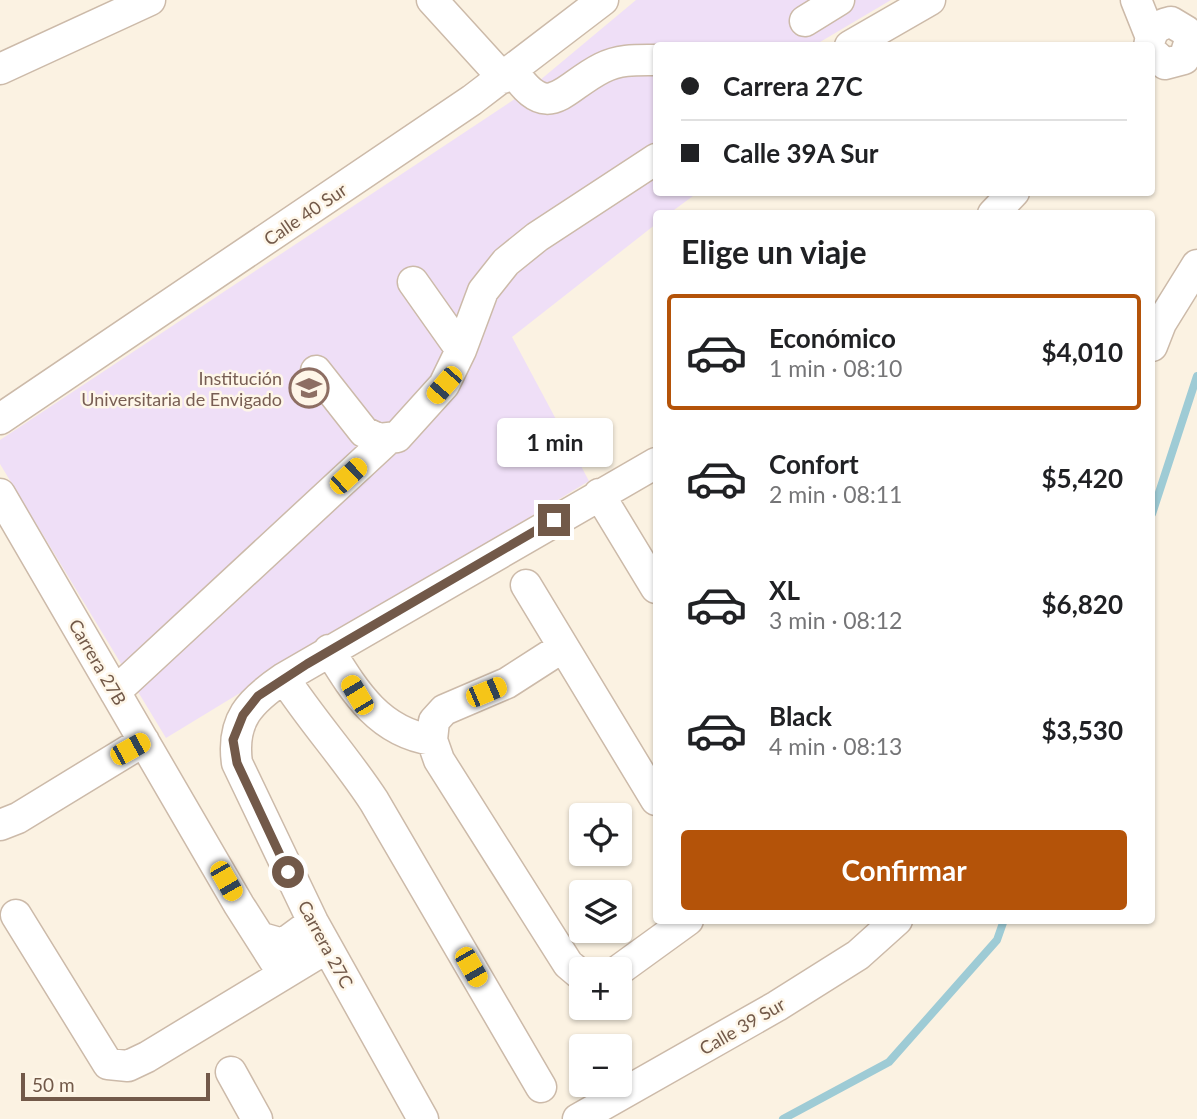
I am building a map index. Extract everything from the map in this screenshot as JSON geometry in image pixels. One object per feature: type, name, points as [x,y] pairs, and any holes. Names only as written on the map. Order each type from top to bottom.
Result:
[{"type":"street","points":[[0,69],[150,0]]},
{"type":"street","points":[[432,0],[527,91],[550,99],[566,94],[602,68],[628,60],[653,60]]},
{"type":"street","name":"Calle 40 Sur","points":[[0,419],[508,74],[603,0]]},
{"type":"street","points":[[805,21],[839,0]]},
{"type":"street","points":[[857,42],[930,0]]},
{"type":"street","points":[[1136,0],[1165,39]]},
{"type":"street","points":[[115,692],[388,439],[404,432],[444,385],[461,350],[483,291],[506,262],[537,237],[653,161]]},
{"type":"street","points":[[997,210],[1010,196]]},
{"type":"street","points":[[1155,338],[1161,323],[1197,265]]},
{"type":"street","points":[[412,282],[461,350]]},
{"type":"street","points":[[316,371],[365,432],[379,439],[388,439]]},
{"type":"street","points":[[541,1087],[374,801],[352,768],[312,721],[284,678],[653,465]]},
{"type":"street","name":"Carrera 27B","points":[[0,494],[239,905],[283,974]]},
{"type":"street","points":[[599,494],[653,583]]},
{"type":"street","points":[[527,585],[653,795]]},
{"type":"street","points":[[564,646],[507,683],[444,710],[434,721],[432,740],[439,760],[569,965]]},
{"type":"street","points":[[329,650],[357,695],[374,714],[413,737],[432,740]]},
{"type":"street","name":"Carrera 27C","points":[[284,678],[258,696],[243,715],[233,740],[237,763],[320,935],[423,1119]]},
{"type":"street","points":[[0,825],[18,818],[144,741]]},
{"type":"street","points":[[16,915],[108,1064],[128,1066],[283,974],[320,935]]},
{"type":"street","points":[[632,961],[682,924]]},
{"type":"street","name":"Calle 39 Sur","points":[[578,1119],[789,999],[858,956],[893,924]]},
{"type":"street","points":[[262,938],[283,944],[320,935]]},
{"type":"street","points":[[232,1072],[257,1119]]},
{"type":"shaded area","name":"Institución Universitaria de Envigado","points":[[636,0],[891,0],[820,42],[653,42],[653,196],[693,196],[674,210],[653,210],[653,226],[512,337],[589,481],[166,738],[0,464],[0,440],[527,91]]},
{"type":"waterway","points":[[1155,505],[1197,376]]},
{"type":"waterway","points":[[783,1119],[889,1062],[997,940],[1003,924]]},
{"type":"place","name":"Institución Universitaria de Envigado","points":[[309,388]]},
{"type":"route","points":[[288,872],[237,763],[233,740],[243,715],[258,696],[284,678],[554,520]]}]
